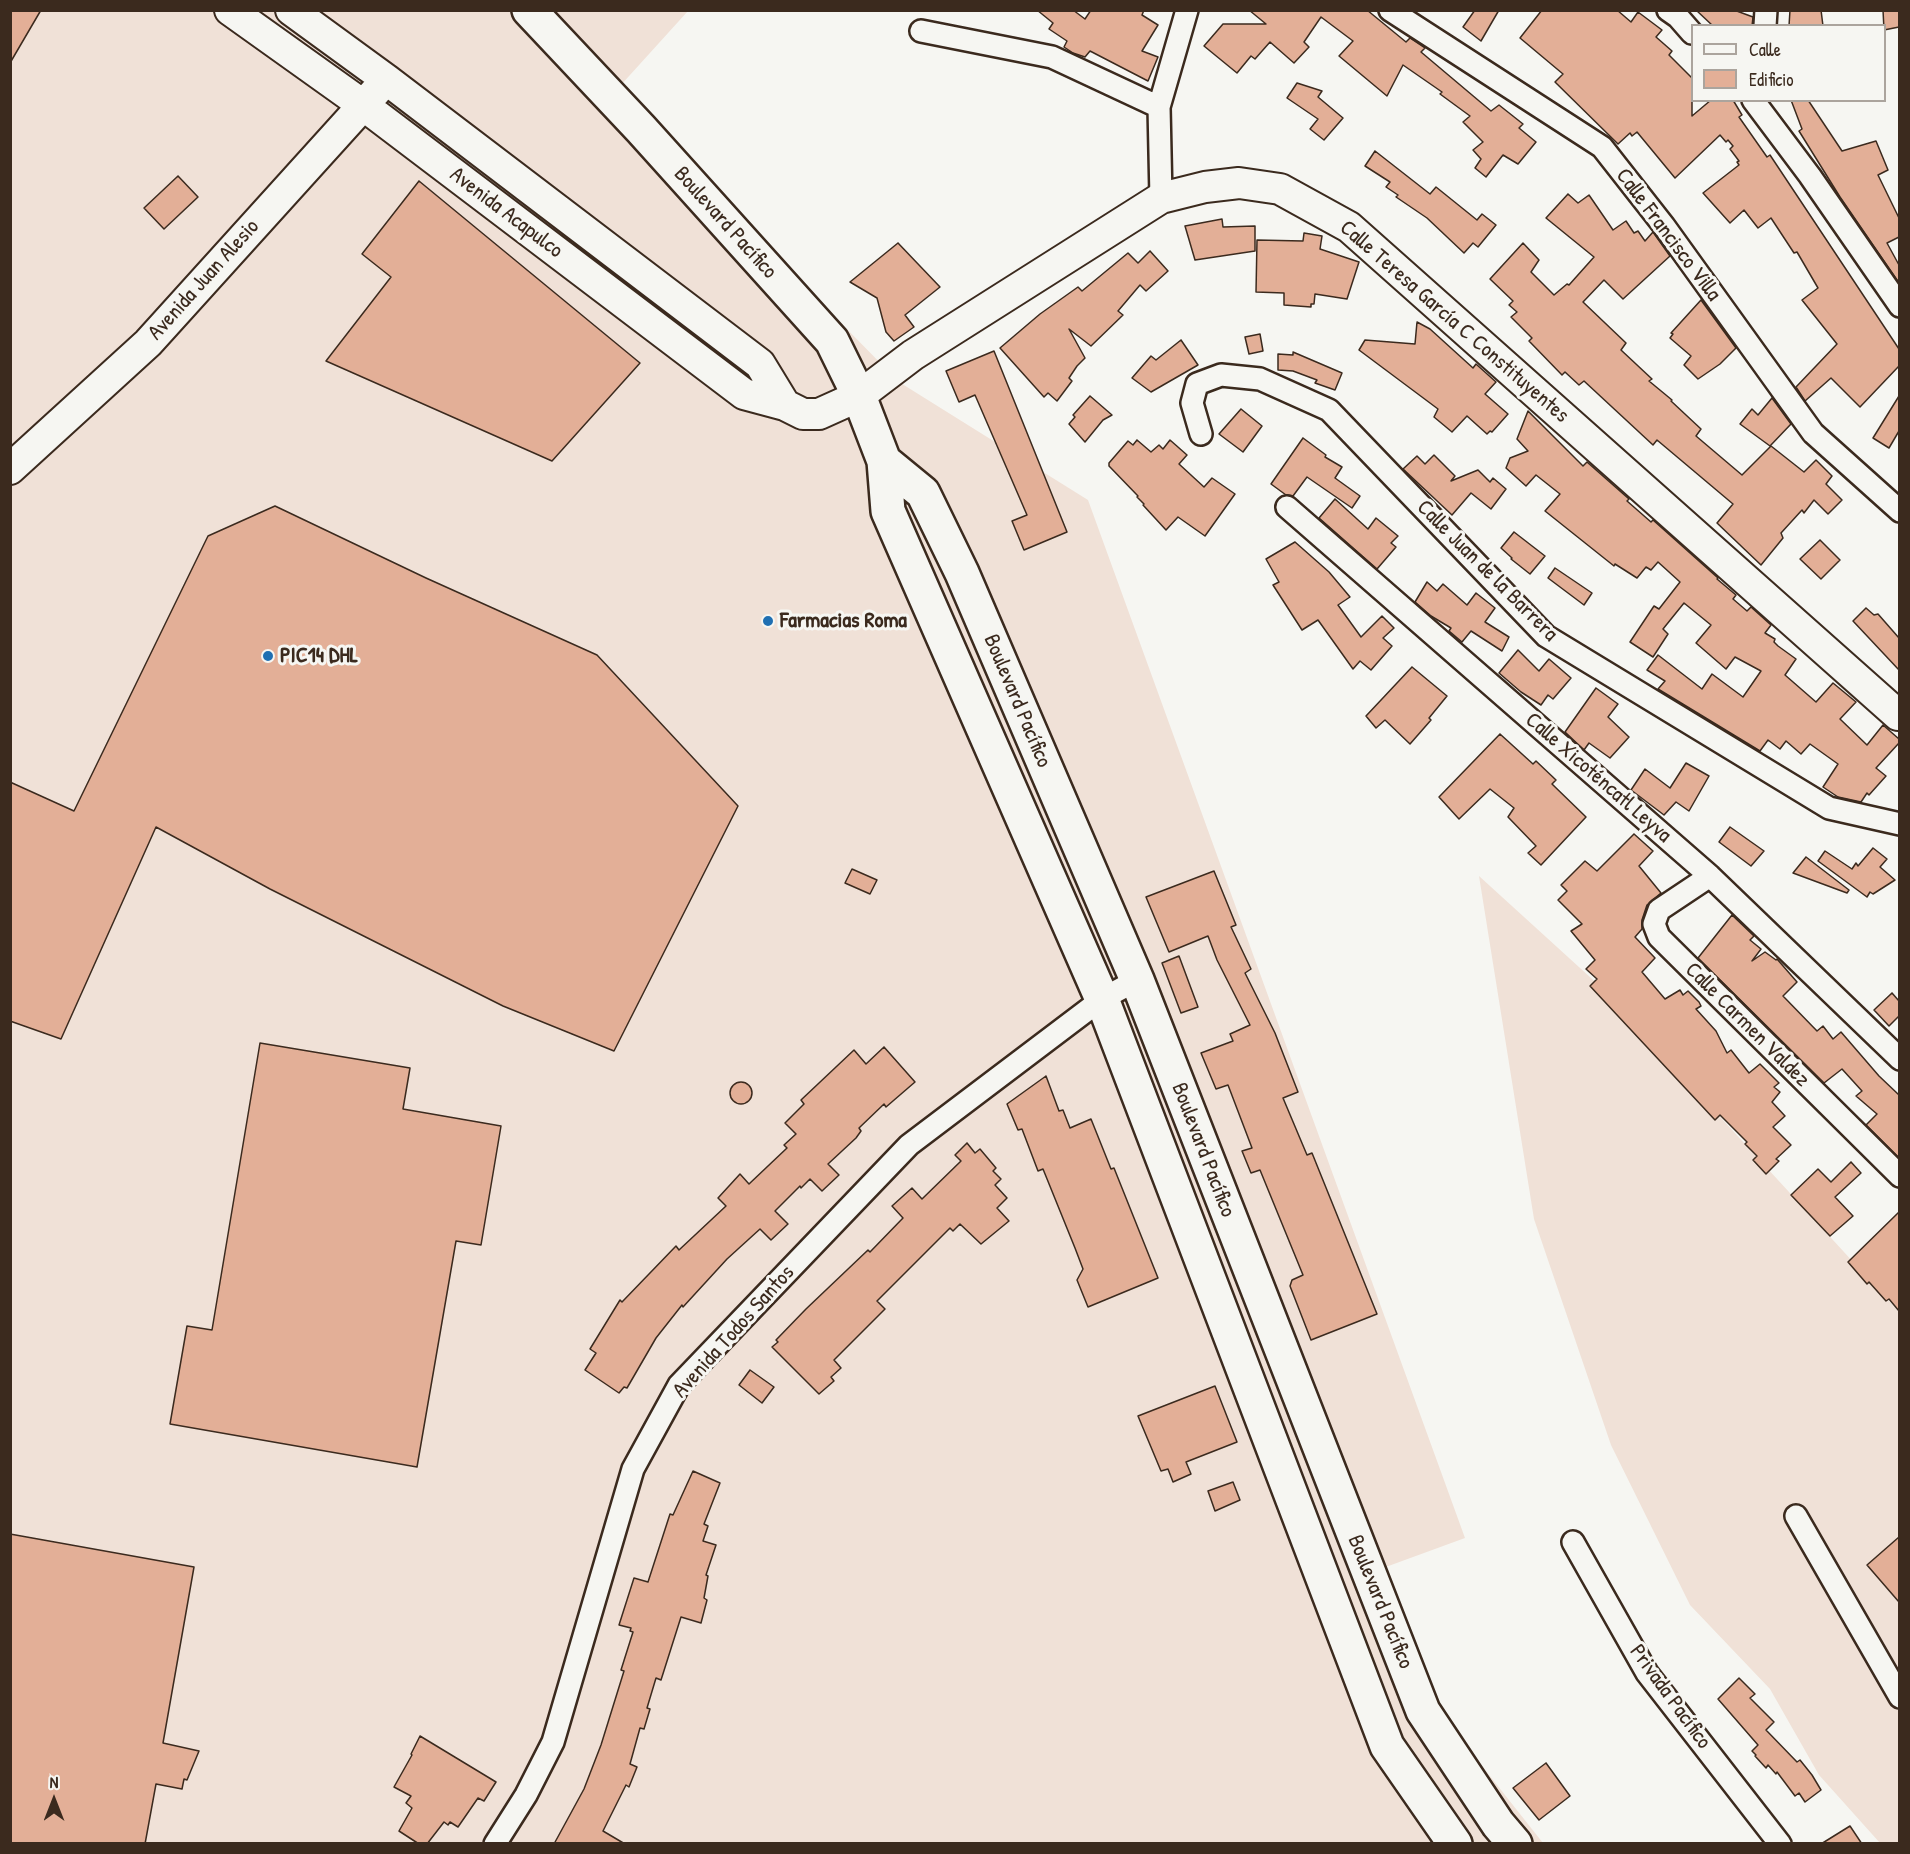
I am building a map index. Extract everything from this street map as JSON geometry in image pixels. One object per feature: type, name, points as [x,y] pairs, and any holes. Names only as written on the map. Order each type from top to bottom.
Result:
[{"type":"main road","name":"Boulevard Pacífico","points":[[529,10],[641,129],[832,341],[859,396],[884,461],[888,511],[1102,999],[1387,1746],[1455,1844]]},
{"type":"main road","name":"Boulevard Pacífico","points":[[884,461],[922,493],[962,573],[1137,981],[1423,1711],[1498,1824],[1515,1844]]},
{"type":"street","name":"Avenida Acapulco","points":[[230,10],[363,105],[744,394],[785,405],[797,412],[809,415],[819,414],[859,396]]},
{"type":"street","name":"Avenida Acapulco","points":[[291,10],[387,80],[760,364],[785,405]]},
{"type":"street","points":[[1161,198],[1160,107],[1187,10]]},
{"type":"street","name":"Calle Francisco Villa","points":[[1390,10],[1602,147],[1665,226],[1813,433],[1899,511]]},
{"type":"street","points":[[1668,10],[1678,17],[1691,32]]},
{"type":"street","points":[[921,31],[1052,57],[1160,107]]},
{"type":"street","name":"Avenida Juan Alesio","points":[[10,469],[148,343],[387,80]]},
{"type":"street","points":[[1756,102],[1899,306]]},
{"type":"street","name":"Calle Teresa García C Constituyentes","points":[[859,396],[913,355],[1161,198],[1204,187],[1239,183],[1280,189],[1349,226],[1899,715]]},
{"type":"street","name":"Calle Juan de la Barrera","points":[[1201,434],[1192,403],[1197,384],[1221,375],[1260,379],[1329,410],[1546,636],[1829,808],[1899,824]]},
{"type":"street","name":"Calle Xicoténcatl Leyva","points":[[1287,507],[1710,876],[1899,1059]]},
{"type":"street","name":"Calle Carmen Valdez","points":[[1710,876],[1659,910],[1654,924],[1659,937],[1899,1176]]},
{"type":"street","name":"Avenida Todos Santos","points":[[495,1844],[526,1795],[553,1742],[633,1469],[680,1385],[909,1145],[1102,999],[1137,981]]},
{"type":"street","points":[[1796,1516],[1899,1697]]},
{"type":"street","name":"Privada Pacífico","points":[[1573,1542],[1647,1673],[1780,1844]]},
{"type":"shaded area","points":[[11,11],[688,11],[620,86],[645,124],[899,382],[1088,500],[1465,1538],[1383,1568],[1436,1708],[1543,1843],[11,1844]]},
{"type":"shaded area","points":[[1479,876],[1602,988],[1899,1312],[1899,1843],[1880,1843],[1819,1775],[1770,1689],[1690,1605],[1611,1445],[1534,1219]]},
{"type":"building","points":[[10,10],[41,10],[10,63]]},
{"type":"building","points":[[1037,10],[1073,10],[1085,19],[1091,10],[1144,10],[1142,15],[1158,25],[1142,51],[1158,57],[1148,81],[1090,51],[1085,57],[1073,53],[1064,47],[1067,41],[1049,29],[1053,23]]},
{"type":"building","points":[[1249,10],[1367,10],[1406,42],[1410,38],[1425,48],[1421,52],[1491,111],[1499,105],[1523,124],[1519,128],[1536,142],[1518,164],[1503,155],[1486,177],[1475,168],[1481,159],[1473,150],[1483,142],[1463,122],[1470,116],[1440,94],[1442,92],[1403,65],[1387,96],[1339,56],[1353,41],[1321,17],[1304,42],[1309,47],[1294,63],[1270,42],[1255,59],[1251,56],[1237,73],[1204,46],[1223,24],[1266,24]]},
{"type":"building","points":[[1475,10],[1499,10],[1481,41],[1463,27]]},
{"type":"building","points":[[1542,10],[1617,10],[1631,22],[1638,12],[1662,30],[1656,37],[1672,51],[1669,55],[1691,77],[1692,116],[1709,102],[1734,102],[1742,115],[1739,117],[1767,157],[1770,155],[1899,349],[1899,366],[1860,407],[1831,378],[1805,401],[1796,387],[1837,344],[1802,300],[1818,288],[1797,252],[1794,253],[1771,218],[1758,228],[1744,210],[1730,223],[1703,193],[1739,165],[1737,162],[1739,161],[1730,149],[1733,146],[1728,140],[1726,142],[1720,135],[1675,178],[1637,132],[1632,136],[1630,133],[1618,144],[1555,82],[1563,74],[1520,38]]},
{"type":"building","points":[[1696,10],[1734,10],[1753,17],[1752,24],[1711,24]]},
{"type":"building","points":[[1790,10],[1821,10],[1823,24],[1789,24]]},
{"type":"building","points":[[1883,10],[1899,10],[1899,27],[1886,30],[1886,24],[1884,24]]},
{"type":"building","points":[[1297,83],[1322,91],[1318,97],[1343,118],[1324,140],[1310,129],[1318,119],[1287,98]]},
{"type":"building","points":[[1792,102],[1809,102],[1842,151],[1876,141],[1888,170],[1878,175],[1899,218],[1899,237],[1887,243],[1899,265],[1899,283],[1840,197],[1799,131],[1802,129]]},
{"type":"building","points":[[1375,151],[1430,194],[1436,187],[1477,220],[1482,214],[1496,225],[1478,247],[1473,243],[1464,253],[1427,218],[1396,197],[1398,195],[1386,187],[1390,182],[1365,166]]},
{"type":"building","points":[[178,176],[198,197],[164,229],[144,208]]},
{"type":"building","points":[[419,181],[640,363],[552,461],[326,361],[391,277],[362,254]]},
{"type":"building","points":[[1568,194],[1578,203],[1589,195],[1613,230],[1626,221],[1634,233],[1638,231],[1645,241],[1653,232],[1670,256],[1623,299],[1604,280],[1583,302],[1626,343],[1621,350],[1652,379],[1649,381],[1701,429],[1696,436],[1742,475],[1771,446],[1804,472],[1816,460],[1832,476],[1826,484],[1842,500],[1828,514],[1814,500],[1804,513],[1802,510],[1781,533],[1783,538],[1761,565],[1717,523],[1733,504],[1657,440],[1653,445],[1584,381],[1579,385],[1565,372],[1562,375],[1529,341],[1532,338],[1511,317],[1517,312],[1509,305],[1513,301],[1490,279],[1523,243],[1539,260],[1531,272],[1554,295],[1567,284],[1569,285],[1594,257],[1546,218]]},
{"type":"building","points":[[1222,219],[1223,227],[1255,226],[1255,251],[1195,260],[1185,226]]},
{"type":"building","points":[[1304,233],[1322,236],[1320,249],[1359,262],[1347,299],[1315,294],[1314,304],[1311,304],[1311,307],[1284,305],[1284,293],[1256,292],[1257,240],[1303,241]]},
{"type":"building","points":[[898,243],[940,287],[905,315],[914,327],[894,341],[886,332],[877,298],[850,282]]},
{"type":"building","points":[[1150,251],[1168,271],[1146,291],[1140,285],[1118,311],[1123,315],[1091,346],[1069,329],[1085,358],[1069,378],[1072,381],[1057,401],[1048,393],[1044,397],[1000,348],[1040,314],[1078,287],[1082,291],[1128,253],[1138,263]]},
{"type":"building","points":[[1701,300],[1736,348],[1720,364],[1698,379],[1684,365],[1691,356],[1670,338],[1673,334],[1671,333]]},
{"type":"building","points":[[1417,322],[1430,329],[1473,368],[1476,364],[1496,382],[1485,394],[1508,414],[1492,432],[1487,434],[1467,416],[1452,432],[1434,417],[1438,409],[1359,350],[1365,340],[1415,344]]},
{"type":"building","points":[[1260,334],[1263,351],[1249,354],[1245,337]]},
{"type":"building","points":[[1181,340],[1198,365],[1151,392],[1132,378],[1151,356],[1156,360]]},
{"type":"building","points":[[994,351],[1067,532],[1024,550],[1012,521],[1027,515],[975,395],[959,402],[946,371]]},
{"type":"building","points":[[1293,352],[1342,373],[1335,390],[1315,383],[1317,380],[1293,371],[1278,370],[1278,354],[1293,355]]},
{"type":"building","points":[[1090,396],[1112,415],[1103,420],[1085,442],[1069,424],[1075,417],[1073,415]]},
{"type":"building","points":[[1899,396],[1899,431],[1889,448],[1873,438]]},
{"type":"building","points":[[1772,398],[1791,424],[1770,446],[1740,424],[1752,409],[1758,415]]},
{"type":"building","points":[[1241,409],[1262,426],[1243,452],[1219,434]]},
{"type":"building","points":[[1528,411],[1583,466],[1587,462],[1629,499],[1627,501],[1651,522],[1653,520],[1718,578],[1736,595],[1733,599],[1747,611],[1751,607],[1771,625],[1765,633],[1775,639],[1774,642],[1778,646],[1796,659],[1785,675],[1816,702],[1833,683],[1856,702],[1840,719],[1867,745],[1883,725],[1899,739],[1899,743],[1876,768],[1886,776],[1869,795],[1867,793],[1861,802],[1838,797],[1823,787],[1838,764],[1810,744],[1801,754],[1786,741],[1780,749],[1768,740],[1760,751],[1658,689],[1665,681],[1647,670],[1658,655],[1702,689],[1712,674],[1743,697],[1761,671],[1735,657],[1726,669],[1696,643],[1711,625],[1684,603],[1663,629],[1668,634],[1653,657],[1630,642],[1654,606],[1659,609],[1680,582],[1658,562],[1651,570],[1646,567],[1637,578],[1615,564],[1614,566],[1545,511],[1560,494],[1536,475],[1526,486],[1506,468],[1510,458],[1528,451],[1517,439]]},
{"type":"building","points":[[1303,438],[1326,455],[1325,457],[1342,467],[1335,478],[1360,496],[1352,508],[1307,477],[1293,496],[1286,495],[1271,484]]},
{"type":"building","points":[[1137,440],[1151,452],[1159,445],[1163,449],[1170,440],[1187,455],[1179,464],[1204,487],[1212,478],[1235,494],[1205,536],[1178,517],[1166,530],[1109,466],[1109,463],[1128,441],[1133,445]]},
{"type":"building","points":[[1434,455],[1455,476],[1451,481],[1478,470],[1490,482],[1493,478],[1506,489],[1491,509],[1471,493],[1452,515],[1403,469],[1417,456],[1425,464]]},
{"type":"building","points":[[1335,499],[1368,529],[1376,518],[1398,536],[1391,543],[1396,547],[1377,569],[1319,518]]},
{"type":"building","points":[[275,506],[426,578],[597,655],[738,806],[614,1051],[503,1006],[270,889],[156,827],[61,1039],[10,1021],[10,782],[74,811],[208,536]]},
{"type":"building","points":[[1514,532],[1545,556],[1530,574],[1501,548]]},
{"type":"building","points":[[1820,540],[1840,560],[1821,579],[1800,559]]},
{"type":"building","points":[[1295,542],[1329,572],[1350,597],[1338,605],[1361,637],[1382,616],[1394,628],[1383,638],[1392,646],[1371,670],[1360,661],[1353,669],[1318,620],[1302,630],[1273,585],[1279,582],[1266,559]]},
{"type":"building","points":[[1555,568],[1592,593],[1584,605],[1548,578]]},
{"type":"building","points":[[1427,582],[1437,591],[1443,584],[1467,605],[1476,593],[1495,608],[1485,622],[1509,637],[1502,651],[1471,631],[1462,642],[1449,631],[1451,628],[1431,616],[1415,602]]},
{"type":"building","points":[[1866,608],[1874,615],[1878,614],[1899,638],[1899,670],[1853,621]]},
{"type":"building","points":[[1518,650],[1539,671],[1549,659],[1571,678],[1553,699],[1548,695],[1541,705],[1499,673]]},
{"type":"building","points":[[1412,667],[1447,696],[1429,718],[1431,720],[1410,744],[1385,720],[1376,728],[1366,716]]},
{"type":"building","points":[[1596,688],[1618,704],[1608,717],[1629,737],[1610,758],[1589,743],[1584,750],[1565,732]]},
{"type":"building","points":[[1500,734],[1533,764],[1536,761],[1556,780],[1552,784],[1586,817],[1541,865],[1528,853],[1536,846],[1508,817],[1514,808],[1490,789],[1459,819],[1439,797]]},
{"type":"building","points":[[1686,763],[1709,776],[1689,811],[1676,802],[1664,815],[1631,790],[1645,769],[1670,788]]},
{"type":"building","points":[[1730,827],[1764,851],[1751,866],[1719,842]]},
{"type":"building","points":[[1634,834],[1653,851],[1639,866],[1661,893],[1647,905],[1642,920],[1642,929],[1635,937],[1655,958],[1642,972],[1665,999],[1680,990],[1683,995],[1688,991],[1699,1002],[1701,1006],[1696,1009],[1716,1031],[1727,1053],[1731,1050],[1749,1073],[1760,1064],[1779,1083],[1774,1087],[1780,1092],[1772,1102],[1785,1116],[1773,1127],[1791,1145],[1776,1159],[1779,1161],[1766,1174],[1753,1160],[1757,1156],[1745,1144],[1747,1142],[1720,1115],[1715,1120],[1590,986],[1597,979],[1586,969],[1595,960],[1571,931],[1582,924],[1558,900],[1567,891],[1561,885],[1585,861],[1597,871]]},
{"type":"building","points":[[1873,848],[1887,859],[1880,867],[1895,880],[1873,894],[1870,892],[1867,897],[1818,861],[1825,851],[1852,869],[1856,863],[1858,866]]},
{"type":"building","points":[[1806,857],[1849,890],[1847,893],[1793,873]]},
{"type":"building","points":[[852,869],[877,880],[870,894],[845,883]]},
{"type":"building","points":[[1214,871],[1236,925],[1231,927],[1251,969],[1245,973],[1275,1033],[1298,1092],[1283,1098],[1307,1155],[1312,1153],[1377,1314],[1311,1340],[1290,1286],[1292,1280],[1303,1275],[1260,1170],[1251,1173],[1242,1151],[1252,1148],[1228,1085],[1216,1089],[1201,1053],[1233,1041],[1230,1034],[1250,1025],[1217,960],[1208,936],[1169,952],[1146,897]]},
{"type":"building","points":[[1732,915],[1754,936],[1750,940],[1761,949],[1752,961],[1765,952],[1777,959],[1797,982],[1783,996],[1817,1031],[1823,1026],[1833,1039],[1841,1032],[1879,1076],[1899,1095],[1899,1158],[1866,1125],[1877,1114],[1856,1096],[1862,1091],[1842,1069],[1824,1083],[1698,958]]},
{"type":"building","points":[[1179,956],[1198,1007],[1181,1013],[1162,963]]},
{"type":"building","points":[[1892,993],[1899,1001],[1899,1016],[1889,1026],[1874,1010]]},
{"type":"building","points":[[260,1043],[410,1068],[403,1109],[501,1126],[481,1245],[456,1241],[417,1467],[170,1424],[187,1326],[212,1330]]},
{"type":"building","points":[[884,1047],[915,1082],[886,1107],[884,1104],[859,1128],[861,1131],[856,1138],[828,1164],[839,1175],[822,1191],[810,1179],[801,1188],[800,1186],[775,1211],[788,1224],[771,1240],[760,1229],[727,1259],[683,1307],[682,1305],[656,1338],[627,1388],[624,1387],[619,1393],[585,1370],[596,1353],[590,1349],[620,1300],[622,1302],[676,1246],[679,1250],[726,1206],[718,1198],[740,1174],[749,1184],[787,1148],[784,1145],[796,1134],[785,1123],[804,1104],[801,1100],[854,1050],[866,1064]]},
{"type":"building","points":[[1046,1076],[1059,1111],[1063,1110],[1070,1128],[1091,1119],[1111,1169],[1114,1168],[1158,1278],[1088,1307],[1077,1280],[1083,1269],[1075,1248],[1043,1169],[1038,1171],[1022,1129],[1018,1130],[1007,1104]]},
{"type":"building","points":[[737,1082],[745,1082],[752,1089],[752,1097],[745,1104],[737,1104],[730,1097],[730,1089]]},
{"type":"building","points":[[967,1143],[975,1153],[980,1149],[996,1168],[993,1171],[1001,1179],[995,1185],[1007,1198],[997,1208],[1009,1221],[981,1244],[960,1224],[953,1231],[950,1228],[877,1301],[885,1309],[834,1360],[841,1368],[831,1377],[834,1381],[819,1394],[772,1347],[778,1342],[776,1340],[903,1218],[892,1206],[912,1188],[922,1199],[961,1161],[955,1155]]},
{"type":"building","points":[[1851,1162],[1861,1173],[1835,1197],[1853,1216],[1830,1236],[1791,1195],[1818,1169],[1831,1182]]},
{"type":"building","points":[[1899,1212],[1899,1311],[1889,1299],[1886,1301],[1869,1282],[1867,1284],[1848,1262]]},
{"type":"building","points":[[750,1370],[774,1387],[762,1403],[739,1385]]},
{"type":"building","points":[[1215,1386],[1237,1442],[1186,1462],[1191,1474],[1173,1482],[1168,1469],[1161,1471],[1138,1416]]},
{"type":"building","points":[[693,1471],[720,1483],[704,1524],[708,1526],[703,1541],[716,1545],[706,1575],[708,1576],[704,1598],[707,1600],[701,1623],[681,1617],[661,1680],[656,1678],[647,1708],[650,1709],[644,1729],[640,1728],[630,1764],[637,1767],[629,1787],[626,1785],[603,1831],[625,1844],[554,1844],[584,1789],[601,1745],[624,1671],[621,1670],[633,1632],[630,1631],[631,1628],[619,1625],[634,1578],[648,1582],[670,1514],[673,1515]]},
{"type":"building","points":[[1233,1482],[1240,1500],[1215,1511],[1208,1491]]},
{"type":"building","points":[[10,1534],[194,1567],[163,1743],[199,1751],[187,1780],[184,1779],[182,1789],[156,1784],[145,1844],[10,1844]]},
{"type":"building","points":[[1899,1537],[1899,1602],[1867,1565]]},
{"type":"building","points":[[1739,1678],[1755,1694],[1750,1698],[1774,1722],[1766,1730],[1797,1762],[1800,1760],[1821,1790],[1805,1802],[1799,1793],[1795,1796],[1777,1772],[1776,1774],[1768,1765],[1766,1768],[1755,1756],[1752,1751],[1758,1745],[1718,1699]]},
{"type":"building","points":[[420,1736],[496,1782],[484,1801],[478,1798],[458,1827],[450,1822],[448,1825],[444,1822],[427,1844],[419,1844],[399,1831],[412,1808],[406,1803],[411,1796],[394,1787]]},
{"type":"building","points":[[1546,1763],[1570,1796],[1539,1820],[1513,1788]]},
{"type":"building","points":[[1850,1826],[1862,1844],[1821,1844]]},
{"type":"place","name":"Farmacias Roma","points":[[768,621]]},
{"type":"place","name":"PIC14 DHL","points":[[268,656]]}]
